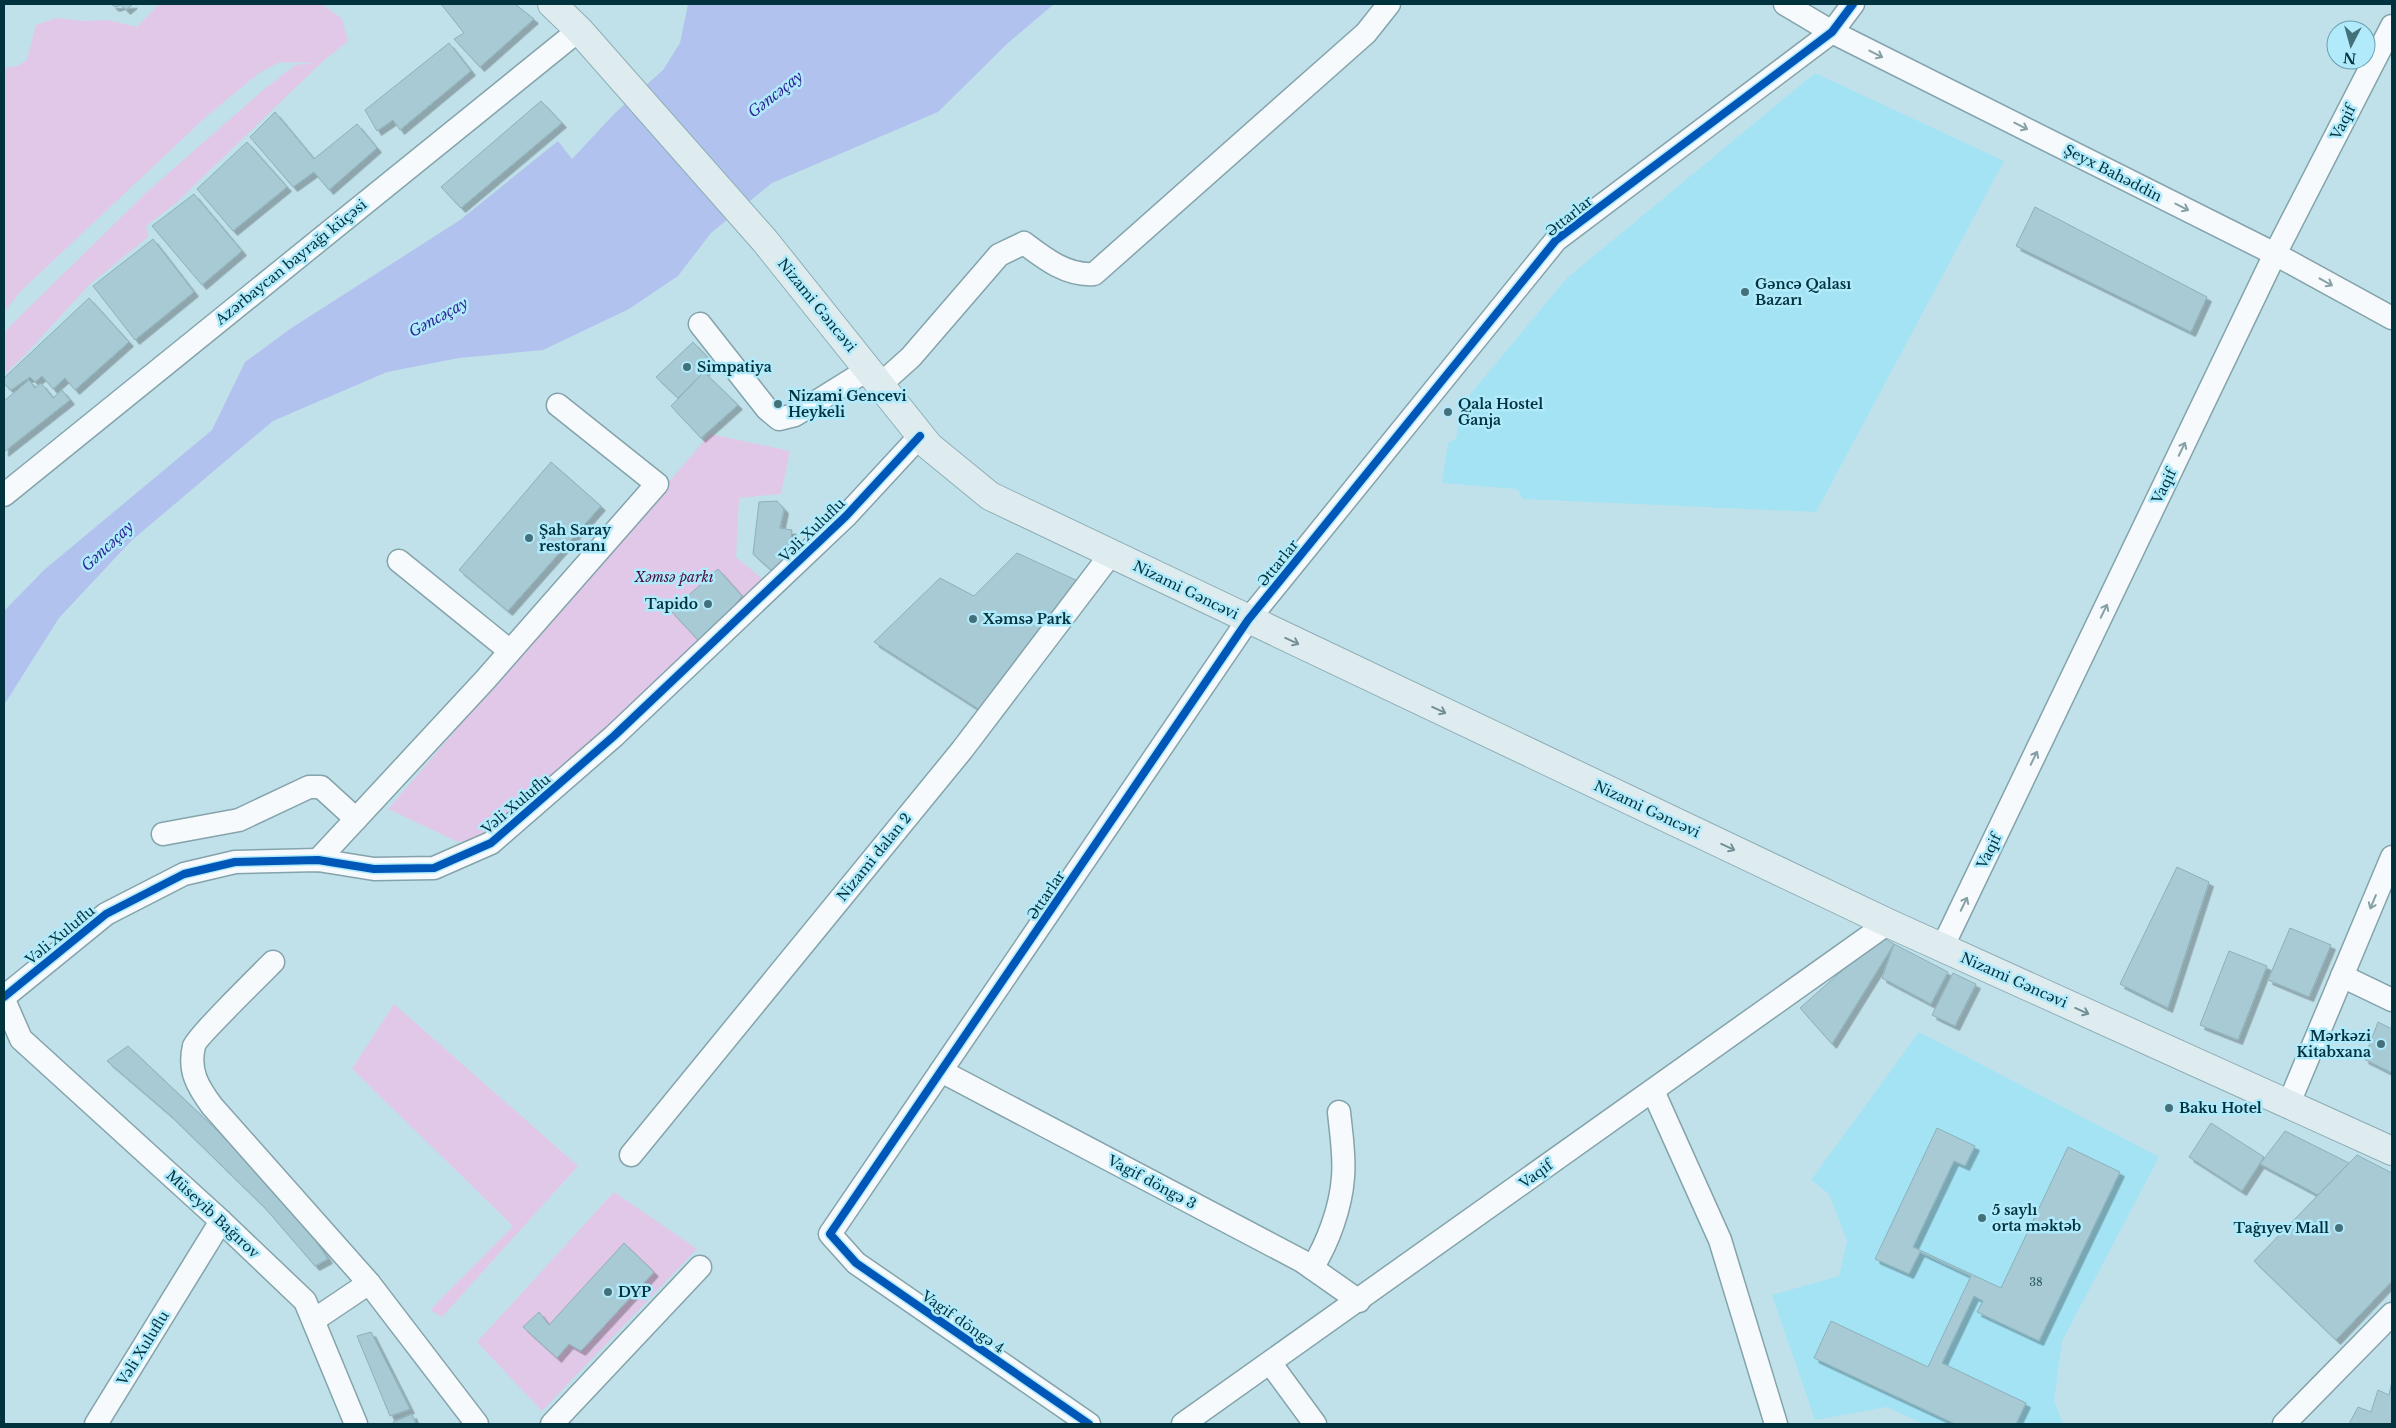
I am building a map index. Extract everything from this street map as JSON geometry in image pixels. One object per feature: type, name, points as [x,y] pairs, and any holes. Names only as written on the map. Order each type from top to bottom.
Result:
[{"type":"main road","name":"Nizami Gəncəvi","points":[[552,4],[579,30],[765,241],[920,436],[929,446],[990,496],[1888,923],[2392,1151]]},
{"type":"street","points":[[700,324],[767,410],[779,419],[795,415],[875,377],[911,357],[999,255],[1024,243],[1051,263],[1081,275],[1094,274],[1366,33],[1390,4]]},
{"type":"street","name":"Şeyx Bahəddin","points":[[1784,4],[1832,32],[2275,254],[2392,318]]},
{"type":"street","name":"Əttarlar","points":[[830,1234],[1248,620],[1556,240],[1832,32],[1853,4]]},
{"type":"street","name":"Vaqif","points":[[1942,948],[2275,254],[2392,26]]},
{"type":"street","name":"Azərbaycan bayrağı küçəsi","points":[[4,495],[579,30]]},
{"type":"street","points":[[318,860],[510,651],[657,484],[558,405]]},
{"type":"street","name":"Vəli Xuluflu","points":[[4,999],[106,914],[184,874],[235,862],[318,860],[374,869],[434,868],[491,843],[643,708],[846,516],[920,436]]},
{"type":"street","name":"Nizami dalan 2","points":[[631,1155],[962,750],[1110,554]]},
{"type":"street","points":[[399,561],[510,651]]},
{"type":"street","points":[[164,834],[239,820],[310,786],[321,787],[356,819]]},
{"type":"street","points":[[2289,1103],[2392,857]]},
{"type":"street","name":"Vaqif","points":[[1183,1424],[1271,1364],[1888,923]]},
{"type":"street","points":[[273,962],[194,1044],[192,1068],[199,1089],[369,1283],[477,1424]]},
{"type":"street","points":[[2342,976],[2392,1000]]},
{"type":"street","name":"Müseyib Bağırov","points":[[4,999],[12,1036],[221,1220],[305,1301],[356,1424]]},
{"type":"street","name":"Vagif döngə 3","points":[[941,1071],[1312,1268],[1359,1301]]},
{"type":"street","points":[[1653,1091],[1720,1240],[1776,1424]]},
{"type":"street","points":[[1312,1268],[1319,1257],[1341,1197],[1344,1176],[1340,1112]]},
{"type":"street","name":"Vəli Xuluflu","points":[[96,1424],[221,1220]]},
{"type":"street","name":"Vagif döngə 4","points":[[830,1234],[856,1263],[1089,1424]]},
{"type":"street","points":[[552,1424],[700,1267]]},
{"type":"street","points":[[314,1320],[369,1283]]},
{"type":"street","points":[[2284,1424],[2391,1316]]},
{"type":"street","points":[[1271,1364],[1315,1424]]},
{"type":"shaded area","name":"Gəncə Qalası Bazarı","points":[[1815,73],[2004,161],[1816,512],[1523,499],[1517,489],[1442,483],[1448,443],[1456,439],[1462,404],[1567,278]]},
{"type":"shaded area","name":"5 saylı orta məktəb","points":[[1919,1032],[2159,1157],[2062,1341],[2054,1401],[2063,1424],[1924,1424],[1887,1407],[1815,1420],[1772,1295],[1839,1276],[1847,1241],[1829,1194],[1811,1180]]},
{"type":"green space","points":[[159,4],[322,4],[342,19],[348,41],[322,62],[176,203],[146,226],[148,237],[89,285],[4,375],[4,333],[15,321],[149,190],[262,91],[295,65],[316,63],[280,62],[259,73],[207,116],[22,290],[4,312],[4,68],[17,66],[27,60],[36,25],[57,18],[82,21],[108,20],[137,27]]},
{"type":"green space","name":"Xəmsə parkı","points":[[710,434],[790,451],[781,494],[739,498],[736,557],[764,580],[672,669],[488,837],[458,842],[388,809]]},
{"type":"green space","points":[[394,1004],[578,1166],[442,1317],[430,1310],[513,1226],[352,1069]]},
{"type":"green space","points":[[614,1192],[697,1249],[542,1411],[477,1342]]},
{"type":"water","name":"Gəncəçay","points":[[688,4],[1054,4],[1008,43],[938,112],[772,183],[711,233],[678,276],[629,309],[543,350],[459,358],[387,372],[273,421],[131,541],[59,618],[4,705],[4,611],[44,570],[212,430],[245,362],[290,329],[460,220],[558,141],[572,159],[615,113],[663,70],[680,43]]},
{"type":"building","points":[[111,4],[133,4],[126,10],[121,5],[115,7]]},
{"type":"building","points":[[441,4],[515,4],[534,19],[480,67],[454,39],[464,33]]},
{"type":"building","points":[[449,43],[471,71],[400,130],[393,120],[377,131],[365,110]]},
{"type":"building","points":[[541,101],[562,123],[461,208],[441,187]]},
{"type":"building","points":[[275,112],[314,159],[357,124],[377,148],[329,190],[314,172],[293,187],[250,137]]},
{"type":"building","points":[[247,142],[287,187],[233,231],[197,189]]},
{"type":"building","points":[[194,194],[242,251],[202,285],[152,226]]},
{"type":"building","points":[[2035,207],[2207,297],[2191,332],[2016,246]]},
{"type":"building","points":[[153,239],[194,292],[135,340],[93,286]]},
{"type":"building","points":[[89,298],[129,342],[75,390],[65,378],[53,389],[42,376],[35,382],[30,377],[11,390],[4,384],[4,378]]},
{"type":"building","name":"Simpatiya","points":[[693,342],[713,363],[678,398],[656,377]]},
{"type":"building","points":[[704,372],[738,405],[701,438],[671,406]]},
{"type":"building","points":[[29,380],[35,388],[41,383],[53,398],[62,390],[70,400],[4,452],[4,401]]},
{"type":"building","name":"Şah Saray restoranı","points":[[551,462],[601,506],[508,611],[459,570]]},
{"type":"building","points":[[777,501],[784,509],[780,528],[792,530],[788,566],[781,570],[771,570],[753,554],[759,502]]},
{"type":"building","name":"Xəmsə Park","points":[[1017,553],[1078,581],[980,710],[874,642],[940,578],[974,596]]},
{"type":"building","name":"Tapido","points":[[718,569],[742,596],[721,622],[698,640],[671,611]]},
{"type":"building","points":[[2177,867],[2209,882],[2168,1008],[2120,984]]},
{"type":"building","points":[[2290,928],[2331,945],[2309,997],[2268,980]]},
{"type":"building","points":[[1881,936],[1894,944],[1832,1044],[1800,1008]]},
{"type":"building","points":[[1894,944],[1948,972],[1931,1004],[1882,978]]},
{"type":"building","points":[[2229,951],[2267,966],[2238,1040],[2200,1025]]},
{"type":"building","points":[[1953,973],[1976,984],[1955,1026],[1932,1015]]},
{"type":"building","name":"Mərkəzi Kitabxana","points":[[2378,1022],[2392,1029],[2392,1073],[2364,1059]]},
{"type":"building","points":[[128,1046],[261,1172],[297,1213],[328,1259],[315,1266],[265,1208],[170,1115],[107,1061]]},
{"type":"building","points":[[2211,1123],[2264,1157],[2242,1191],[2189,1157]]},
{"type":"building","points":[[1937,1128],[1975,1146],[1965,1166],[1954,1161],[1913,1247],[2001,1288],[2068,1147],[2120,1172],[2039,1341],[1977,1312],[1983,1301],[1974,1296],[1942,1363],[2026,1403],[2016,1424],[1955,1424],[1814,1358],[1831,1321],[1928,1367],[1971,1276],[1920,1252],[1909,1274],[1875,1259]]},
{"type":"building","points":[[2285,1131],[2349,1163],[2318,1195],[2260,1164]]},
{"type":"building","name":"Tağıyev Mall","points":[[2357,1155],[2392,1173],[2392,1281],[2336,1340],[2254,1261]]},
{"type":"building","name":"DYP","points":[[624,1243],[654,1272],[581,1351],[569,1344],[557,1358],[523,1327],[539,1312],[549,1325]]},
{"type":"building","points":[[371,1332],[410,1409],[390,1416],[357,1336]]},
{"type":"building","points":[[2392,1381],[2392,1424],[2349,1424],[2358,1407],[2371,1412],[2378,1390],[2389,1395]]},
{"type":"building","points":[[412,1414],[416,1424],[394,1424],[393,1422]]},
{"type":"cycle path","points":[[1089,1424],[856,1263],[830,1234],[1248,620],[1556,240],[1832,32],[1853,4]]},
{"type":"cycle path","points":[[4,997],[106,914],[184,874],[235,862],[318,860],[374,869],[434,868],[491,843],[614,736],[846,516],[920,436]]},
{"type":"place","name":"Gəncə Qalası Bazarı","points":[[1745,292]]},
{"type":"place","name":"Simpatiya","points":[[687,367]]},
{"type":"place","name":"Nizami Gencevi Heykeli","points":[[778,404]]},
{"type":"place","name":"Qala Hostel Ganja","points":[[1448,412]]},
{"type":"place","name":"Şah Saray restoranı","points":[[529,538]]},
{"type":"place","name":"Tapido","points":[[708,604]]},
{"type":"place","name":"Xəmsə Park","points":[[973,619]]},
{"type":"place","name":"Mərkəzi Kitabxana","points":[[2381,1044]]},
{"type":"place","name":"Baku Hotel","points":[[2169,1108]]},
{"type":"place","name":"5 saylı orta məktəb","points":[[1982,1218]]},
{"type":"place","name":"Tağıyev Mall","points":[[2339,1228]]},
{"type":"place","name":"DYP","points":[[608,1292]]}]
